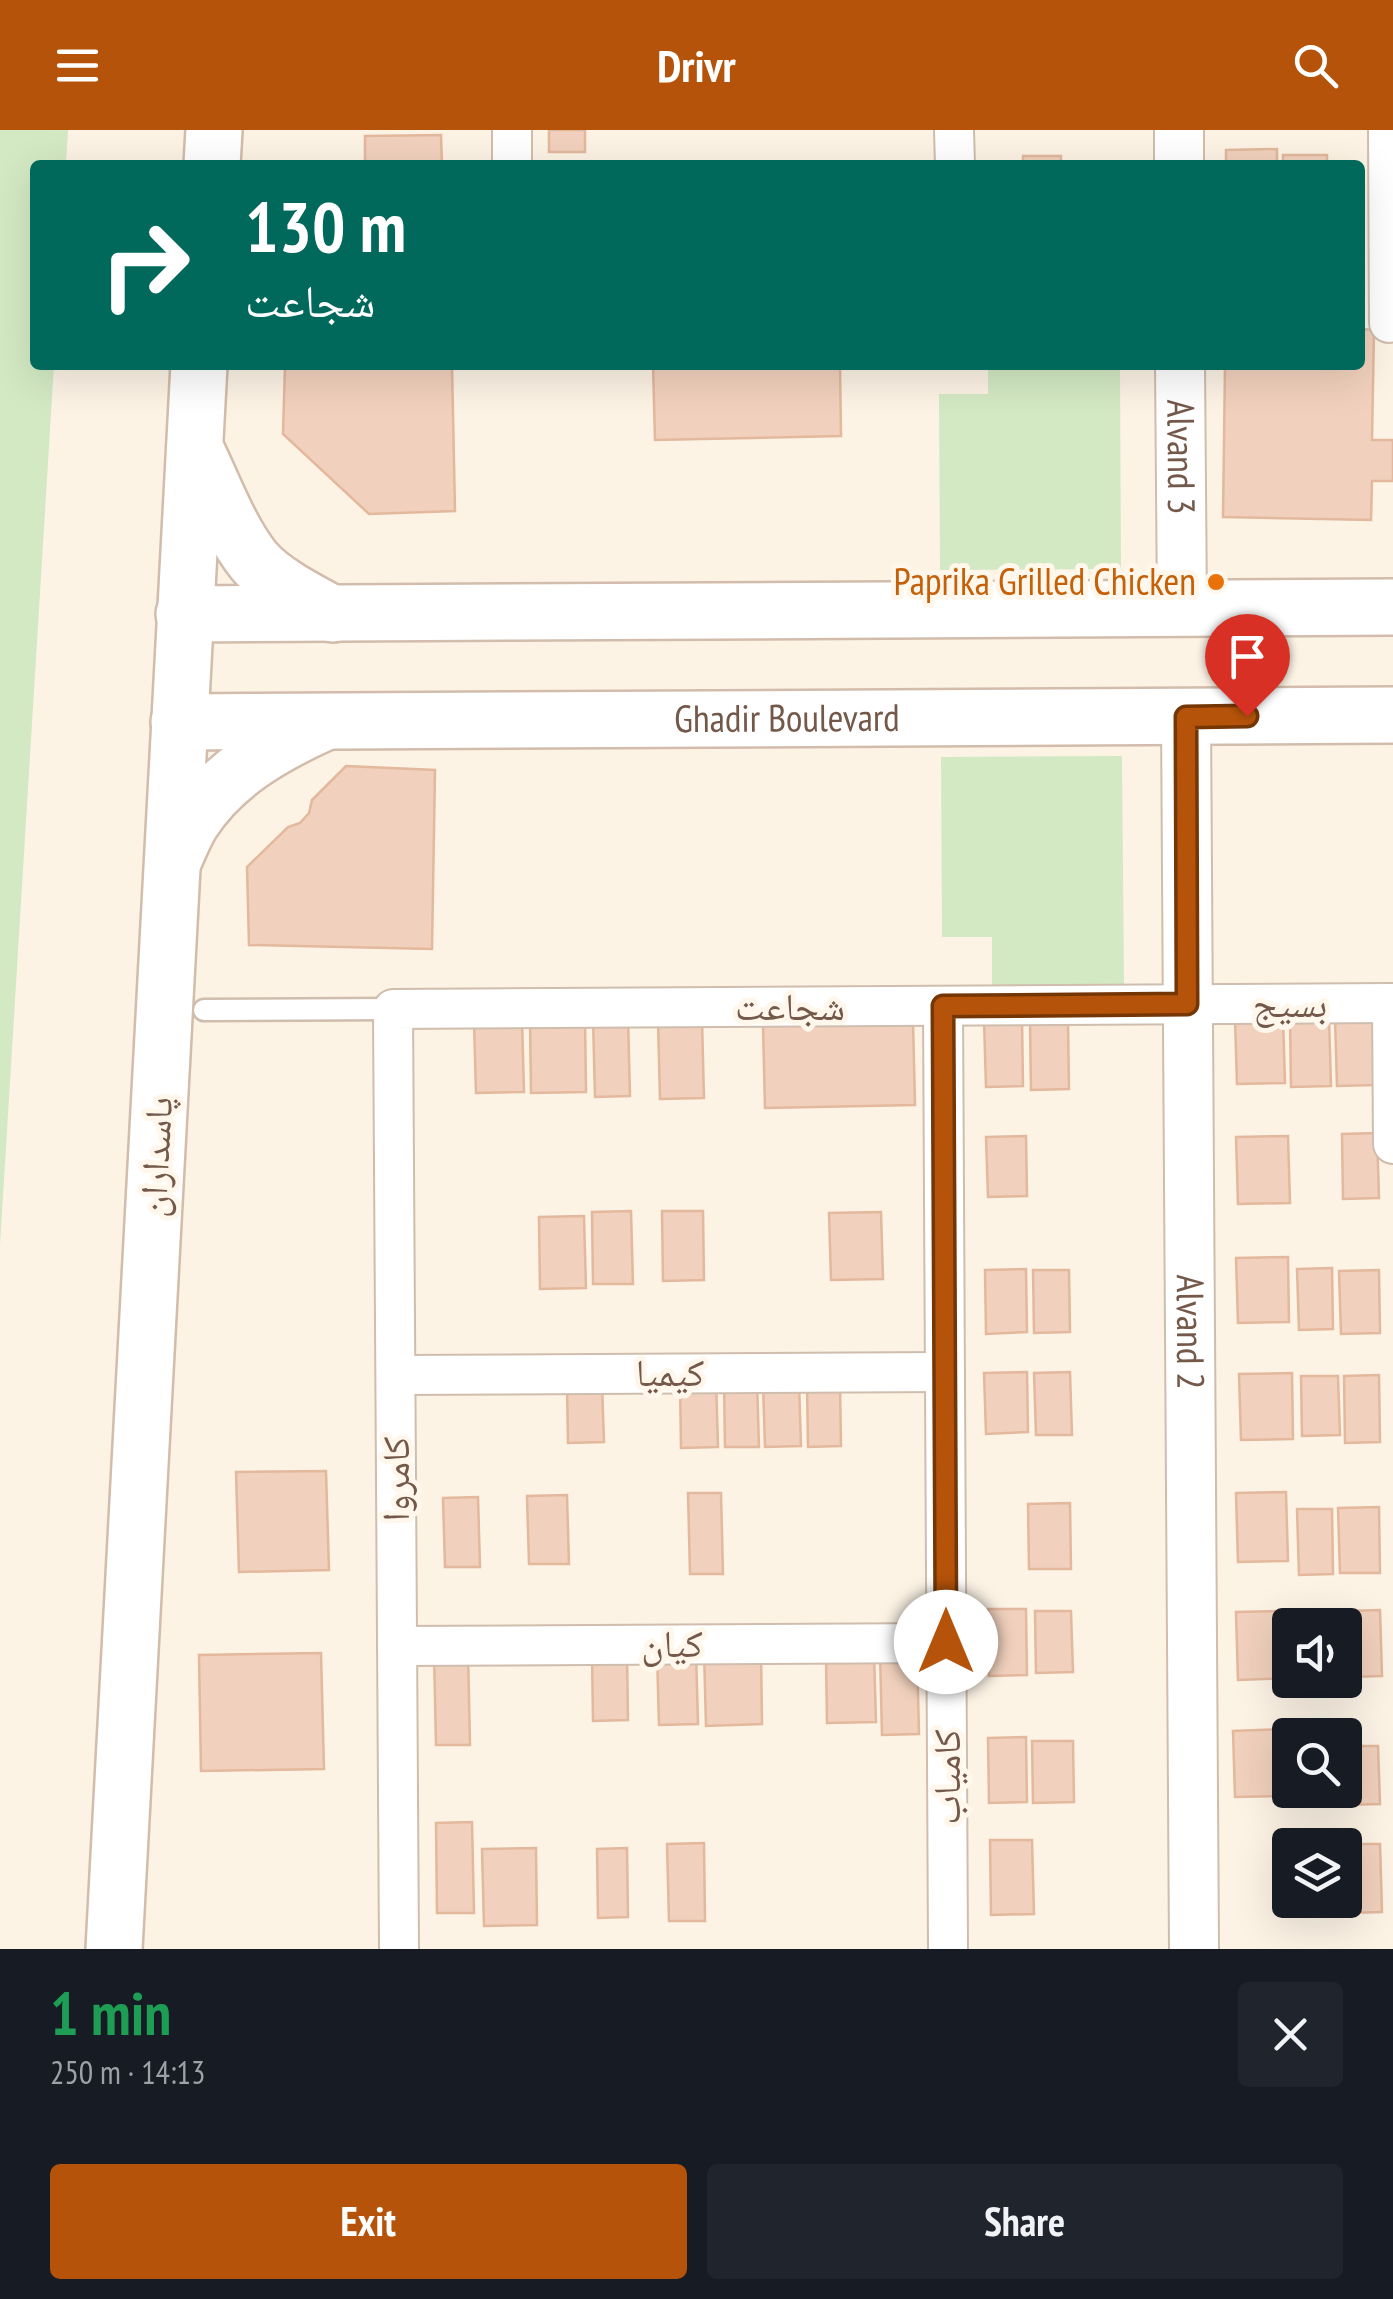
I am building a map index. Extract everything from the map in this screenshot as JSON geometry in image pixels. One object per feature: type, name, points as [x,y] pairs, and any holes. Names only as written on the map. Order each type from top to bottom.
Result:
[{"type":"main road","points":[[212,160],[214,130]]},
{"type":"main road","name":"پاسداران","points":[[114,1949],[199,370]]},
{"type":"main road","points":[[194,444],[255,562],[292,591],[332,614]]},
{"type":"main road","points":[[184,614],[1393,607]]},
{"type":"main road","name":"Ghadir Boulevard","points":[[179,722],[1393,715]]},
{"type":"main road","points":[[171,864],[191,823],[234,774],[286,740],[326,722]]},
{"type":"street","points":[[512,130],[512,160]]},
{"type":"street","points":[[954,130],[954,160]]},
{"type":"street","points":[[1179,130],[1179,160]]},
{"type":"street","points":[[1381,323],[1388,130]]},
{"type":"street","name":"Alvand 3","points":[[1180,370],[1182,608]]},
{"type":"street","name":"Alvand 2","points":[[1186,717],[1194,1949]]},
{"type":"street","points":[[1393,1003],[1393,1144]]},
{"type":"street","name":"بسیج","points":[[1187,1004],[1393,1003]]},
{"type":"street","name":"شجاعت","points":[[393,1009],[1187,1004]]},
{"type":"street","name":"کامیاب","points":[[943,1006],[948,1949]]},
{"type":"street","name":"کامروا","points":[[393,1009],[399,1949]]},
{"type":"street","name":"کیمیا","points":[[396,1375],[945,1372]]},
{"type":"street","name":"کیان","points":[[397,1646],[946,1642]]},
{"type":"lane","points":[[204,1010],[393,1009]]},
{"type":"green space","points":[[0,130],[68,130],[66,160],[30,160],[30,370],[54,370],[0,1245]]},
{"type":"green space","points":[[988,370],[1120,370],[1121,569],[940,570],[939,394],[988,394]]},
{"type":"green space","points":[[1122,756],[1124,985],[992,986],[992,937],[942,937],[941,757]]},
{"type":"building","points":[[549,130],[585,130],[585,152],[549,152]]},
{"type":"building","points":[[441,135],[442,160],[365,160],[365,136]]},
{"type":"building","points":[[1277,149],[1277,160],[1226,160],[1226,150]]},
{"type":"building","points":[[1283,155],[1327,155],[1327,160],[1283,160]]},
{"type":"building","points":[[1023,156],[1061,156],[1061,160],[1023,160]]},
{"type":"building","points":[[1365,329],[1374,330],[1372,440],[1393,440],[1393,481],[1372,481],[1371,520],[1223,517],[1225,370],[1365,370]]},
{"type":"building","points":[[285,370],[452,370],[455,511],[369,514],[283,434]]},
{"type":"building","points":[[653,370],[840,370],[841,436],[655,440]]},
{"type":"building","points":[[346,766],[435,770],[432,949],[249,945],[247,867],[288,827],[300,823],[309,813],[312,800]]},
{"type":"building","points":[[593,1018],[628,1018],[630,1096],[595,1097]]},
{"type":"building","points":[[1290,1018],[1329,1018],[1331,1086],[1291,1087]]},
{"type":"building","points":[[1376,1018],[1377,1085],[1337,1086],[1335,1019]]},
{"type":"building","points":[[585,1019],[586,1092],[531,1093],[530,1020]]},
{"type":"building","points":[[984,1019],[1022,1019],[1023,1086],[986,1087]]},
{"type":"building","points":[[1235,1019],[1283,1019],[1285,1083],[1237,1084]]},
{"type":"building","points":[[522,1020],[524,1092],[476,1093],[474,1021]]},
{"type":"building","points":[[702,1020],[704,1098],[660,1099],[658,1021]]},
{"type":"building","points":[[913,1022],[915,1105],[765,1108],[763,1025]]},
{"type":"building","points":[[1068,1022],[1069,1089],[1031,1090],[1030,1023]]},
{"type":"building","points":[[1377,1133],[1379,1198],[1343,1199],[1342,1134]]},
{"type":"building","points":[[1026,1136],[1027,1196],[988,1197],[986,1137]]},
{"type":"building","points":[[1288,1136],[1290,1203],[1238,1204],[1236,1137]]},
{"type":"building","points":[[631,1211],[633,1284],[593,1284],[592,1212]]},
{"type":"building","points":[[662,1211],[703,1211],[704,1280],[663,1281]]},
{"type":"building","points":[[881,1212],[883,1279],[831,1280],[829,1213]]},
{"type":"building","points":[[584,1216],[586,1288],[540,1289],[539,1217]]},
{"type":"building","points":[[1288,1257],[1289,1322],[1238,1323],[1236,1258]]},
{"type":"building","points":[[1332,1268],[1333,1329],[1299,1330],[1297,1269]]},
{"type":"building","points":[[1026,1269],[1027,1332],[986,1334],[985,1270]]},
{"type":"building","points":[[1033,1270],[1069,1270],[1070,1332],[1034,1333]]},
{"type":"building","points":[[1379,1270],[1380,1333],[1341,1334],[1339,1271]]},
{"type":"building","points":[[1027,1372],[1028,1432],[986,1434],[984,1373]]},
{"type":"building","points":[[1070,1372],[1072,1435],[1036,1435],[1034,1373]]},
{"type":"building","points":[[1292,1373],[1293,1439],[1241,1440],[1239,1374]]},
{"type":"building","points":[[1379,1375],[1380,1442],[1345,1443],[1344,1376]]},
{"type":"building","points":[[1301,1376],[1338,1376],[1340,1435],[1302,1436]]},
{"type":"building","points":[[716,1379],[718,1447],[681,1448],[680,1380]]},
{"type":"building","points":[[724,1381],[757,1381],[759,1447],[725,1447]]},
{"type":"building","points":[[799,1383],[801,1446],[765,1447],[763,1384]]},
{"type":"building","points":[[840,1383],[841,1446],[808,1447],[807,1384]]},
{"type":"building","points":[[567,1384],[602,1384],[604,1442],[568,1443]]},
{"type":"building","points":[[326,1471],[329,1570],[239,1572],[236,1472]]},
{"type":"building","points":[[1286,1492],[1288,1561],[1238,1562],[1236,1493]]},
{"type":"building","points":[[688,1493],[721,1493],[723,1574],[690,1574]]},
{"type":"building","points":[[567,1495],[569,1564],[529,1564],[527,1496]]},
{"type":"building","points":[[478,1497],[480,1567],[445,1567],[443,1498]]},
{"type":"building","points":[[1070,1503],[1071,1569],[1029,1569],[1028,1504]]},
{"type":"building","points":[[1379,1507],[1380,1573],[1340,1573],[1338,1508]]},
{"type":"building","points":[[1297,1509],[1332,1509],[1333,1574],[1299,1575]]},
{"type":"building","points":[[988,1609],[1026,1609],[1027,1675],[989,1676]]},
{"type":"building","points":[[1362,1610],[1380,1610],[1382,1676],[1362,1677]]},
{"type":"building","points":[[1035,1611],[1071,1611],[1073,1672],[1036,1673]]},
{"type":"building","points":[[1272,1611],[1272,1679],[1238,1680],[1236,1612]]},
{"type":"building","points":[[704,1651],[761,1651],[762,1724],[706,1726]]},
{"type":"building","points":[[434,1652],[468,1652],[470,1745],[436,1745]]},
{"type":"building","points":[[696,1652],[698,1724],[659,1725],[657,1653]]},
{"type":"building","points":[[321,1653],[324,1769],[201,1771],[199,1655]]},
{"type":"building","points":[[880,1653],[917,1653],[919,1734],[882,1735]]},
{"type":"building","points":[[874,1654],[876,1722],[827,1723],[826,1655]]},
{"type":"building","points":[[627,1655],[628,1720],[593,1721],[592,1656]]},
{"type":"building","points":[[1272,1730],[1272,1796],[1235,1797],[1233,1731]]},
{"type":"building","points":[[1026,1737],[1027,1802],[989,1803],[988,1738]]},
{"type":"building","points":[[1032,1741],[1073,1741],[1074,1802],[1033,1803]]},
{"type":"building","points":[[1362,1746],[1378,1746],[1380,1804],[1362,1804]]},
{"type":"building","points":[[472,1822],[474,1913],[437,1913],[436,1823]]},
{"type":"building","points":[[990,1840],[1032,1840],[1034,1914],[991,1915]]},
{"type":"building","points":[[704,1843],[705,1921],[669,1921],[667,1844]]},
{"type":"building","points":[[1362,1844],[1380,1844],[1382,1912],[1362,1913]]},
{"type":"building","points":[[536,1848],[537,1925],[484,1926],[482,1849]]},
{"type":"building","points":[[627,1848],[628,1917],[598,1918],[597,1849]]},
{"type":"place","name":"Paprika Grilled Chicken","points":[[1216,582]]},
{"type":"route","points":[[946,1642],[943,1006],[1187,1004],[1186,717],[1247,716]]}]
